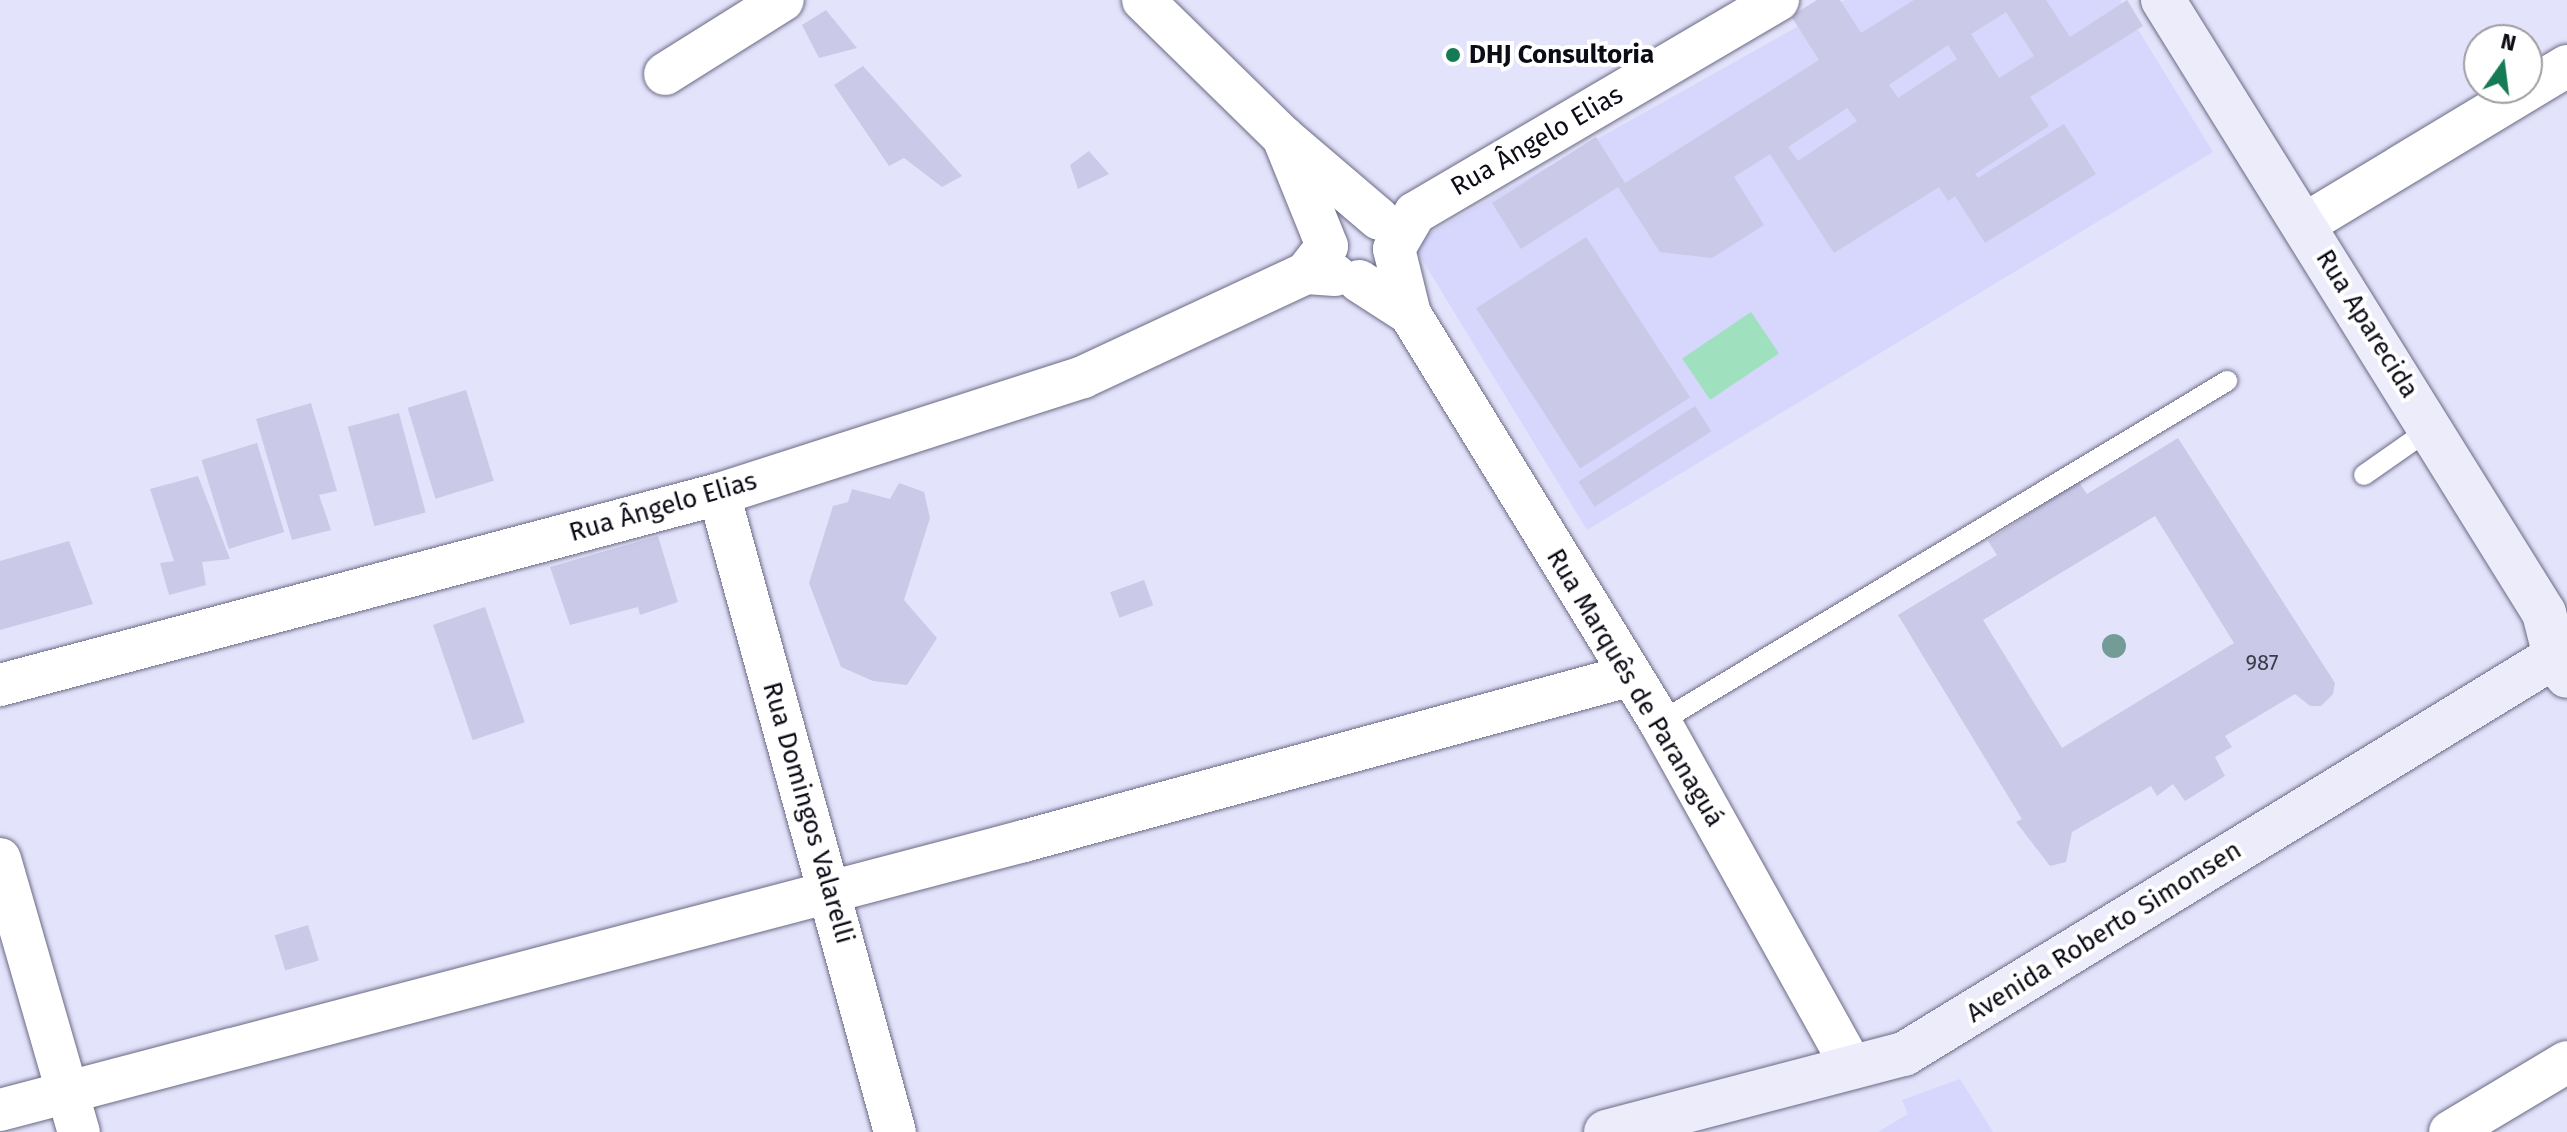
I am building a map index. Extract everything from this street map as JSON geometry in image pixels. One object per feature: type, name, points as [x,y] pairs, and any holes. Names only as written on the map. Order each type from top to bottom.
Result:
[{"type":"main road","name":"Rua Aparecida","points":[[2163,0],[2544,613],[2563,660]]},
{"type":"main road","name":"Avenida Roberto Simonsen","points":[[1606,1132],[1679,1122],[1918,1046],[2563,660]]},
{"type":"street","points":[[665,74],[783,0]]},
{"type":"street","points":[[1143,0],[1386,234],[1389,265],[1376,277],[1334,269]]},
{"type":"street","name":"Rua Ângelo Elias","points":[[1386,234],[1415,213],[1778,0]]},
{"type":"street","points":[[2305,224],[2567,66]]},
{"type":"street","points":[[1283,137],[1334,269]]},
{"type":"street","points":[[1334,269],[1332,229],[1345,217],[1362,214],[1386,234]]},
{"type":"street","name":"Rua Marquês de Paranaguá","points":[[1386,234],[1410,314],[1628,676],[1660,722],[1852,1067]]},
{"type":"street","name":"Rua Ângelo Elias","points":[[0,685],[719,494],[1083,377],[1334,269]]},
{"type":"street","name":"Rua Marquês de Paranaguá","points":[[1334,269],[1410,314]]},
{"type":"street","name":"Rua Domingos Valarelli","points":[[719,494],[895,1132]]},
{"type":"street","points":[[0,1110],[1628,676]]},
{"type":"street","points":[[0,859],[79,1132]]},
{"type":"street","points":[[2450,1132],[2567,1062]]},
{"type":"lane","points":[[1660,722],[2227,381]]},
{"type":"lane","points":[[2364,475],[2431,428]]},
{"type":"shaded area","points":[[1845,0],[2120,0],[2213,152],[1587,530],[1412,243]]},
{"type":"shaded area","points":[[1960,1079],[1993,1132],[1878,1132],[1908,1114],[1902,1100]]},
{"type":"green space","points":[[1751,312],[1779,353],[1710,400],[1682,358]]},
{"type":"building","points":[[1817,0],[1840,0],[1861,33],[1914,0],[2046,0],[2070,37],[2127,0],[2143,26],[2030,97],[2049,126],[1975,174],[1978,178],[2064,124],[2096,174],[1985,243],[1955,196],[1948,201],[1939,187],[1834,253],[1770,154],[1734,177],[1764,225],[1712,258],[1660,252],[1618,187],[1521,249],[1492,203],[1596,137],[1625,183],[1819,60],[1791,16]],"holes":[[[2006,12],[2034,56],[1999,78],[1971,34]],[[1948,45],[1957,59],[1898,98],[1889,85]],[[1847,108],[1857,121],[1798,161],[1788,147]]]},
{"type":"building","points":[[826,10],[857,48],[819,58],[802,25]]},
{"type":"building","points":[[863,66],[962,176],[942,187],[904,158],[889,166],[834,85]]},
{"type":"building","points":[[1089,151],[1109,174],[1078,189],[1070,165]]},
{"type":"building","points":[[1586,237],[1690,397],[1580,469],[1476,308]]},
{"type":"building","points":[[466,390],[494,481],[435,499],[408,408]]},
{"type":"building","points":[[311,403],[337,491],[319,495],[331,530],[292,540],[256,419]]},
{"type":"building","points":[[1695,406],[1711,431],[1595,507],[1578,482]]},
{"type":"building","points":[[399,413],[426,512],[374,526],[348,427]]},
{"type":"building","points":[[2178,438],[2335,683],[2333,694],[2321,706],[2310,706],[2295,694],[2225,736],[2232,747],[2215,757],[2225,776],[2185,801],[2173,784],[2157,796],[2151,786],[2072,832],[2066,862],[2050,866],[2016,822],[2022,819],[1898,615],[1997,555],[1988,541],[2078,481],[2087,494]],"holes":[[[2155,516],[2234,643],[2062,748],[1983,620]]]},
{"type":"building","points":[[257,443],[284,532],[229,549],[202,460]]},
{"type":"building","points":[[198,476],[230,559],[202,562],[206,585],[169,595],[160,563],[174,561],[150,489]]},
{"type":"building","points":[[899,483],[924,492],[930,518],[904,600],[937,638],[907,685],[873,681],[841,667],[809,583],[833,506],[848,502],[852,489],[890,499]]},
{"type":"building","points":[[658,536],[678,602],[640,615],[638,607],[570,625],[550,567]]},
{"type":"building","points":[[69,541],[93,604],[0,630],[0,561]]},
{"type":"building","points":[[1144,580],[1153,605],[1119,618],[1110,592]]},
{"type":"building","points":[[485,607],[525,722],[473,740],[433,625]]},
{"type":"building","points":[[308,925],[319,960],[285,971],[275,935]]},
{"type":"place","name":"DHJ Consultoria","points":[[1453,55]]}]
